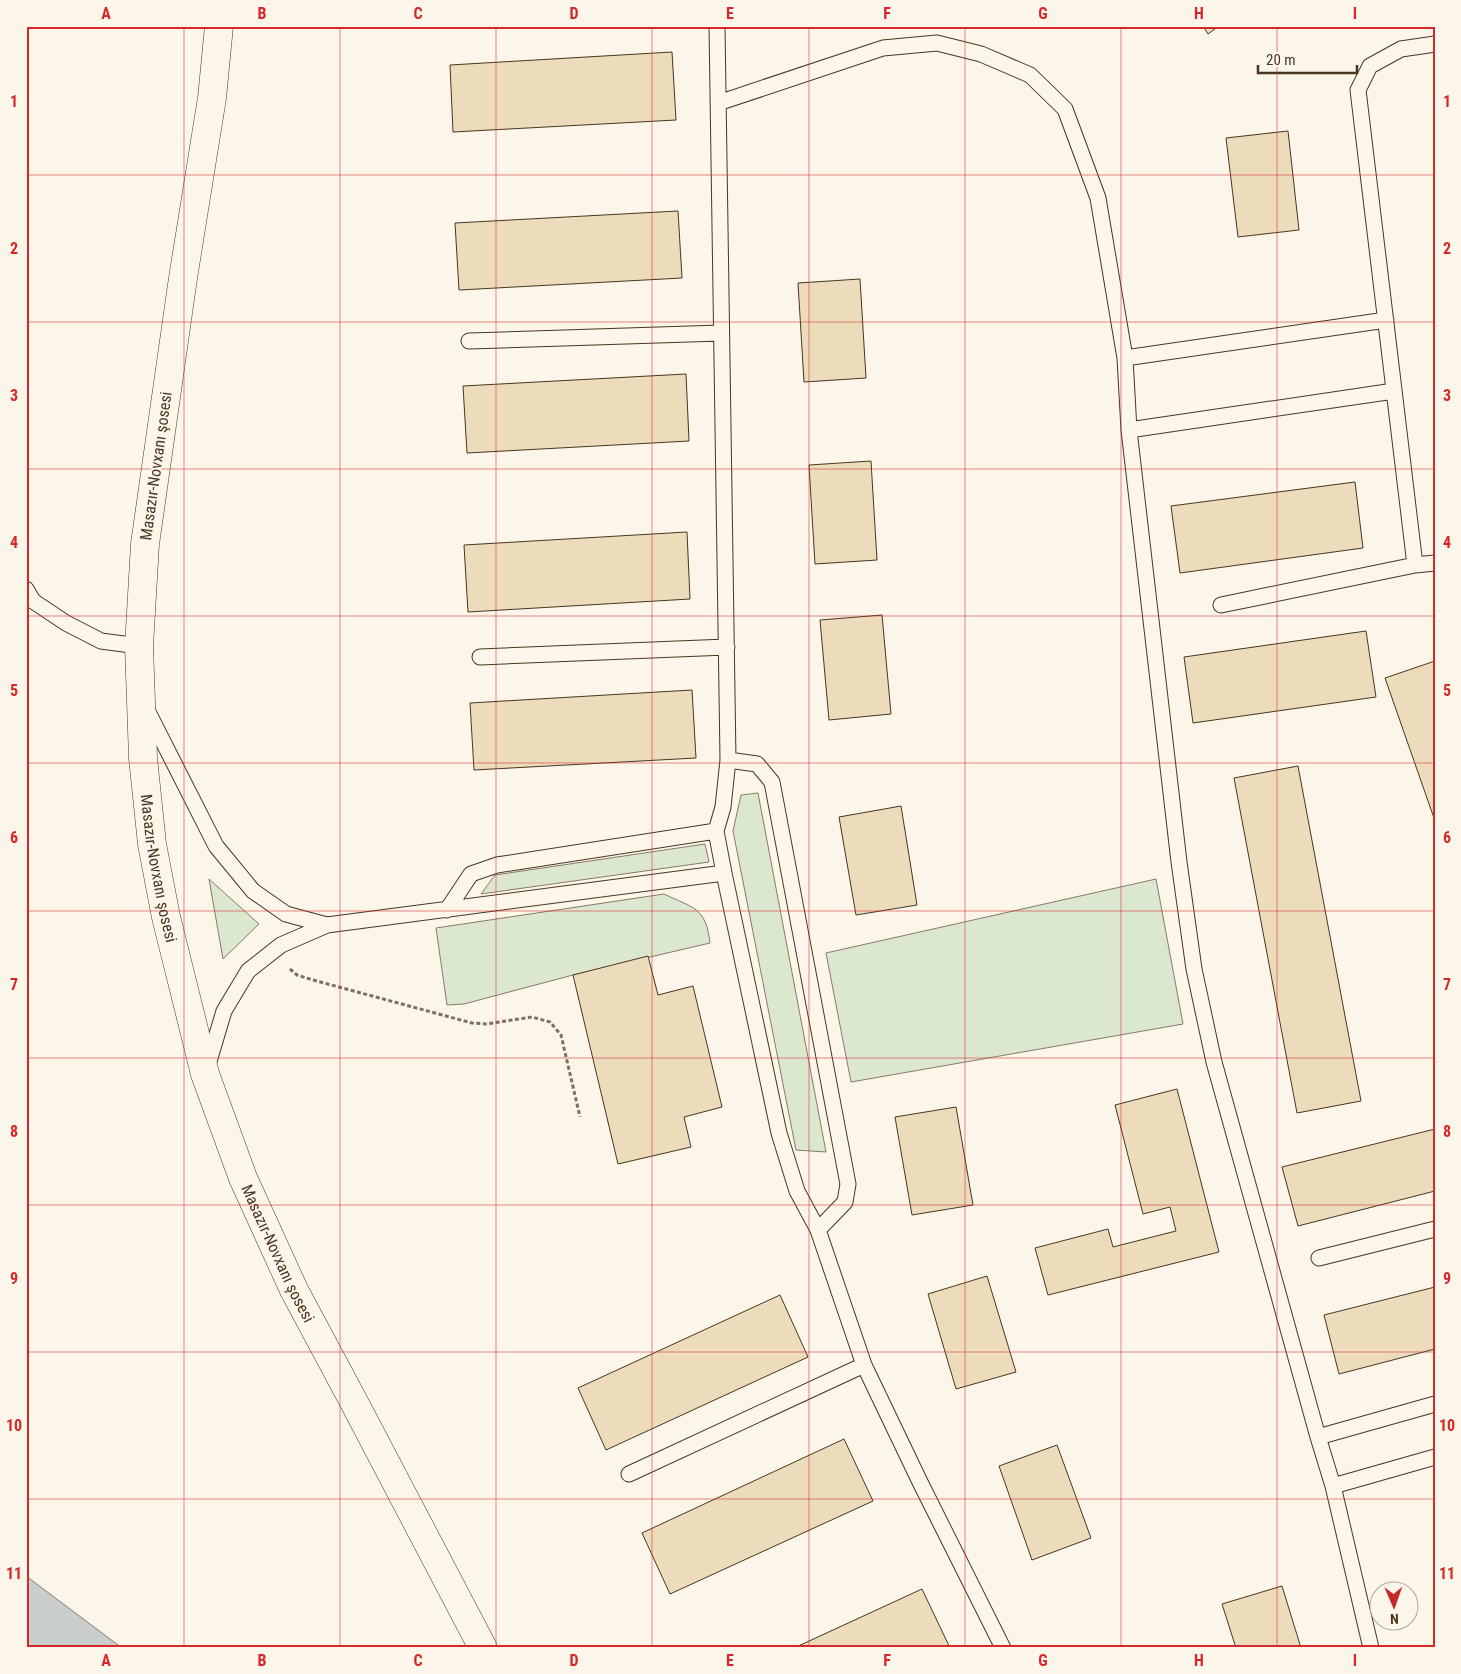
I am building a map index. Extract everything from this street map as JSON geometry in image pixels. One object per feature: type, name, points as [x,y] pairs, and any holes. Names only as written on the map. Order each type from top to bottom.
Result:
[{"type":"main road","name":"Masazır-Novxanı şosesi","points":[[219,26],[212,98],[181,288],[145,544],[139,646],[143,758],[152,844],[166,917],[205,1074],[243,1178],[294,1290],[483,1648]]},
{"type":"lane","points":[[717,26],[728,760],[723,807],[716,831],[779,1133],[797,1191],[818,1230],[864,1365],[1003,1648]]},
{"type":"lane","points":[[718,103],[883,48],[936,43],[981,54],[1030,75],[1066,109],[1098,198],[1125,358],[1129,430],[1179,862],[1194,969],[1214,1062],[1333,1486],[1372,1648]]},
{"type":"lane","points":[[1415,565],[1358,90],[1370,66],[1400,50],[1435,44]]},
{"type":"lane","points":[[1125,358],[1386,320]]},
{"type":"lane","points":[[469,341],[722,333]]},
{"type":"lane","points":[[1129,430],[1394,391]]},
{"type":"lane","points":[[1221,605],[1415,565],[1435,563]]},
{"type":"lane","points":[[26,589],[33,601],[66,623],[101,641],[139,646]]},
{"type":"lane","points":[[480,657],[727,647]]},
{"type":"lane","points":[[141,698],[216,846],[253,891],[286,914],[327,925]]},
{"type":"lane","points":[[728,760],[757,764],[772,782],[848,1184],[845,1202],[818,1230]]},
{"type":"lane","points":[[447,910],[471,874],[497,865],[716,831]]},
{"type":"lane","points":[[205,1074],[224,1010],[248,971],[281,945],[327,925],[724,873]]},
{"type":"lane","points":[[1319,1258],[1435,1229]]},
{"type":"lane","points":[[629,1474],[864,1365]]},
{"type":"lane","points":[[1318,1437],[1435,1404]]},
{"type":"lane","points":[[1333,1486],[1435,1457]]},
{"type":"path","points":[[269,955],[297,975],[472,1023],[486,1024],[532,1017],[550,1022],[561,1035],[580,1117]]},
{"type":"green space","points":[[758,793],[826,1152],[796,1150],[733,831],[741,795]]},
{"type":"green space","points":[[705,844],[709,862],[481,894],[495,875]]},
{"type":"green space","points":[[209,879],[259,924],[223,959]]},
{"type":"green space","points":[[1156,879],[1183,1024],[851,1082],[826,953]]},
{"type":"green space","points":[[664,894],[690,906],[701,915],[708,931],[710,943],[573,975],[464,1004],[447,1005],[436,928]]},
{"type":"shaded area","points":[[26,1576],[122,1648],[26,1648]]},
{"type":"building","points":[[1203,26],[1219,26],[1208,34]]},
{"type":"building","points":[[672,52],[676,120],[453,132],[450,65]]},
{"type":"building","points":[[1288,131],[1299,230],[1238,237],[1226,138]]},
{"type":"building","points":[[678,211],[682,278],[459,290],[455,223]]},
{"type":"building","points":[[860,279],[866,378],[804,382],[798,283]]},
{"type":"building","points":[[686,374],[689,441],[467,453],[463,386]]},
{"type":"building","points":[[871,461],[877,560],[815,564],[809,465]]},
{"type":"building","points":[[1355,482],[1363,548],[1180,573],[1171,506]]},
{"type":"building","points":[[687,532],[690,599],[468,612],[464,545]]},
{"type":"building","points":[[882,615],[891,714],[829,720],[820,620]]},
{"type":"building","points":[[1366,631],[1376,697],[1193,723],[1184,657]]},
{"type":"building","points":[[1435,661],[1435,821],[1385,678]]},
{"type":"building","points":[[692,690],[696,758],[474,770],[470,703]]},
{"type":"building","points":[[1298,766],[1361,1101],[1297,1113],[1234,778]]},
{"type":"building","points":[[901,806],[917,905],[856,915],[839,817]]},
{"type":"building","points":[[648,956],[658,995],[693,986],[722,1107],[684,1117],[691,1147],[618,1164],[573,975]]},
{"type":"building","points":[[1177,1089],[1219,1252],[1048,1295],[1035,1248],[1108,1229],[1113,1247],[1176,1231],[1170,1207],[1143,1214],[1115,1105]]},
{"type":"building","points":[[956,1107],[973,1205],[912,1215],[895,1117]]},
{"type":"building","points":[[1435,1129],[1435,1191],[1298,1226],[1282,1167]]},
{"type":"building","points":[[987,1276],[1016,1372],[956,1389],[928,1294]]},
{"type":"building","points":[[1435,1287],[1435,1349],[1339,1374],[1324,1315]]},
{"type":"building","points":[[780,1295],[808,1357],[606,1450],[578,1388]]},
{"type":"building","points":[[844,1439],[873,1501],[670,1594],[642,1533]]},
{"type":"building","points":[[1057,1445],[1091,1538],[1032,1560],[999,1466]]},
{"type":"building","points":[[1282,1586],[1301,1648],[1236,1648],[1222,1604]]},
{"type":"building","points":[[922,1589],[950,1648],[794,1648]]}]
